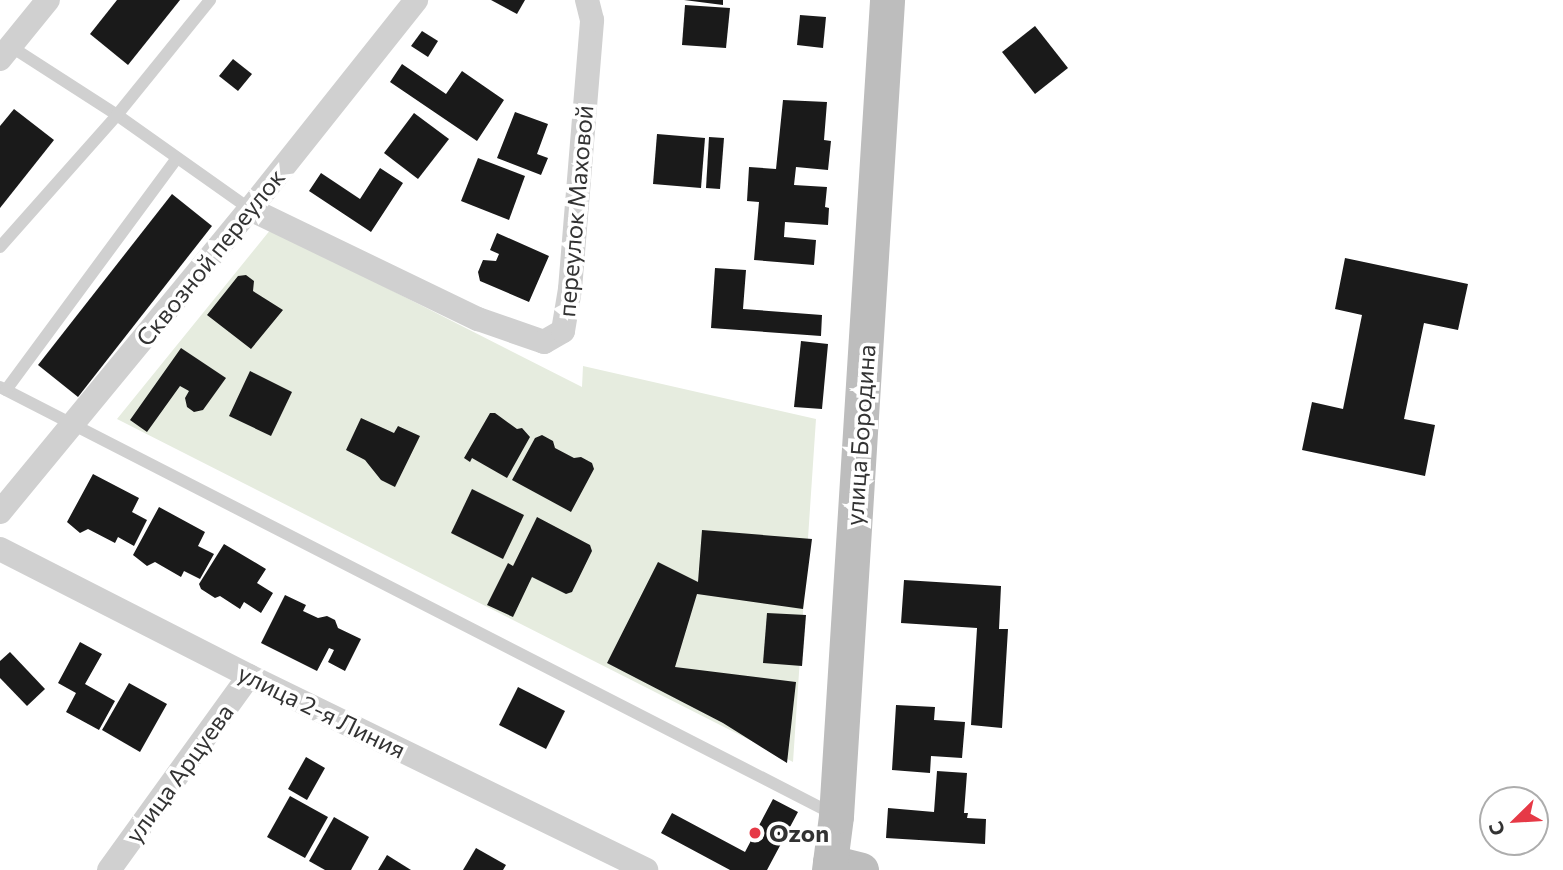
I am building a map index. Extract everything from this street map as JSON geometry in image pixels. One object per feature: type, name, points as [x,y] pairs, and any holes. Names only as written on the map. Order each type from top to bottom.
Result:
[{"type":"street","points":[[5,53],[48,0]]},
{"type":"street","name":"Сквозной переулок","points":[[0,512],[250,209],[416,0]]},
{"type":"street","name":"переулок Маховой","points":[[250,209],[478,318],[544,342],[563,331],[570,289],[592,20],[587,0]]},
{"type":"street","name":"улица Бородина","points":[[840,867],[836,816],[887,0]]},
{"type":"street","name":"улица 2-я Линия","points":[[0,550],[249,676],[646,870]]},
{"type":"street","name":"улица Арцуева","points":[[109,870],[249,676]]},
{"type":"lane","points":[[0,247],[117,115],[210,0]]},
{"type":"lane","points":[[5,53],[117,115],[250,209]]},
{"type":"lane","points":[[176,159],[3,388],[836,816]]},
{"type":"shaded area","points":[[271,229],[582,387],[583,366],[816,419],[793,762],[117,419]]},
{"type":"building","points":[[117,0],[180,0],[128,65],[90,34]]},
{"type":"building","points":[[491,0],[525,0],[517,14]]},
{"type":"building","points":[[684,0],[723,0],[723,5]]},
{"type":"building","points":[[685,5],[730,8],[726,48],[682,45]]},
{"type":"building","points":[[800,15],[826,17],[823,48],[797,45]]},
{"type":"building","points":[[1035,26],[1068,68],[1035,94],[1002,52]]},
{"type":"building","points":[[422,31],[438,41],[428,57],[411,46]]},
{"type":"building","points":[[233,59],[252,74],[238,91],[219,76]]},
{"type":"building","points":[[402,64],[446,94],[462,71],[504,100],[477,141],[390,82]]},
{"type":"building","points":[[783,100],[827,102],[824,140],[831,141],[828,170],[796,167],[794,185],[827,187],[825,207],[829,208],[828,225],[785,222],[784,237],[816,240],[814,265],[754,260],[759,202],[747,201],[749,167],[776,169]]},
{"type":"building","points":[[14,109],[54,140],[0,208],[0,126]]},
{"type":"building","points":[[515,112],[548,124],[537,154],[548,158],[541,175],[497,158]]},
{"type":"building","points":[[414,113],[449,139],[418,179],[384,153]]},
{"type":"building","points":[[657,134],[705,138],[701,188],[653,184]]},
{"type":"building","points":[[709,137],[724,138],[720,189],[706,188]]},
{"type":"building","points":[[478,158],[525,176],[509,220],[461,201]]},
{"type":"building","points":[[380,168],[403,183],[371,232],[309,191],[321,173],[360,199]]},
{"type":"building","points":[[172,194],[212,226],[78,397],[38,365]]},
{"type":"building","points":[[497,233],[549,256],[529,302],[480,281],[478,272],[483,260],[496,261],[499,254],[490,250]]},
{"type":"building","points":[[1345,258],[1468,284],[1458,330],[1424,323],[1404,419],[1435,425],[1425,476],[1302,450],[1312,402],[1343,409],[1362,315],[1335,309]]},
{"type":"building","points":[[715,268],[746,270],[743,309],[822,315],[821,336],[711,328]]},
{"type":"building","points":[[246,275],[254,281],[253,291],[283,310],[251,349],[207,315],[238,276]]},
{"type":"building","points":[[801,341],[828,344],[822,409],[794,407]]},
{"type":"building","points":[[181,348],[226,378],[203,410],[194,412],[187,407],[185,398],[189,391],[180,386],[147,432],[130,420]]},
{"type":"building","points":[[250,371],[292,392],[271,436],[229,416]]},
{"type":"building","points":[[490,413],[495,413],[517,429],[522,428],[530,437],[507,478],[472,458],[470,462],[464,458]]},
{"type":"building","points":[[361,418],[394,433],[398,426],[420,436],[395,487],[381,480],[365,460],[346,450]]},
{"type":"building","points":[[542,435],[553,441],[555,448],[574,458],[581,457],[592,463],[594,469],[571,512],[512,480],[535,438]]},
{"type":"building","points":[[93,474],[139,498],[132,512],[147,520],[134,546],[118,537],[115,543],[88,529],[80,533],[67,522]]},
{"type":"building","points":[[472,489],[524,515],[503,559],[451,533]]},
{"type":"building","points":[[159,507],[205,532],[198,546],[214,554],[200,579],[184,571],[181,577],[155,562],[147,566],[133,555]]},
{"type":"building","points":[[537,517],[590,545],[592,551],[572,592],[566,594],[532,577],[513,617],[487,605],[508,563],[513,566]]},
{"type":"building","points":[[702,530],[812,539],[803,609],[697,594],[675,667],[796,682],[787,763],[723,723],[607,663],[658,562],[698,582]]},
{"type":"building","points":[[224,544],[266,569],[257,583],[273,593],[261,613],[244,602],[240,609],[220,596],[215,598],[201,589],[199,584]]},
{"type":"building","points":[[904,580],[1001,586],[999,629],[1008,629],[1002,728],[971,725],[977,628],[901,623]]},
{"type":"building","points":[[285,595],[306,605],[303,611],[318,618],[327,616],[335,620],[338,628],[361,639],[345,671],[328,662],[334,650],[329,648],[317,671],[261,643]]},
{"type":"building","points":[[767,613],[806,615],[802,666],[763,663]]},
{"type":"building","points":[[80,642],[102,654],[85,684],[115,701],[99,730],[66,712],[76,693],[58,683]]},
{"type":"building","points":[[10,652],[45,689],[27,706],[0,678],[0,661]]},
{"type":"building","points":[[129,683],[167,704],[140,752],[102,730]]},
{"type":"building","points":[[518,687],[565,711],[546,749],[499,725]]},
{"type":"building","points":[[896,705],[935,707],[934,720],[965,722],[962,758],[931,756],[930,773],[892,770]]},
{"type":"building","points":[[306,757],[325,768],[307,800],[288,789]]},
{"type":"building","points":[[937,771],[967,773],[964,813],[968,813],[967,818],[986,819],[985,844],[886,838],[888,808],[934,812]]},
{"type":"building","points":[[290,796],[328,817],[305,858],[267,837]]},
{"type":"building","points":[[773,799],[798,812],[767,870],[730,870],[661,833],[672,813],[745,852]]},
{"type":"building","points":[[334,817],[369,837],[351,870],[325,870],[309,861]]},
{"type":"building","points":[[476,848],[506,865],[503,870],[463,870]]},
{"type":"building","points":[[387,855],[411,870],[378,870]]},
{"type":"place","name":"Ozon","points":[[755,833]]}]
